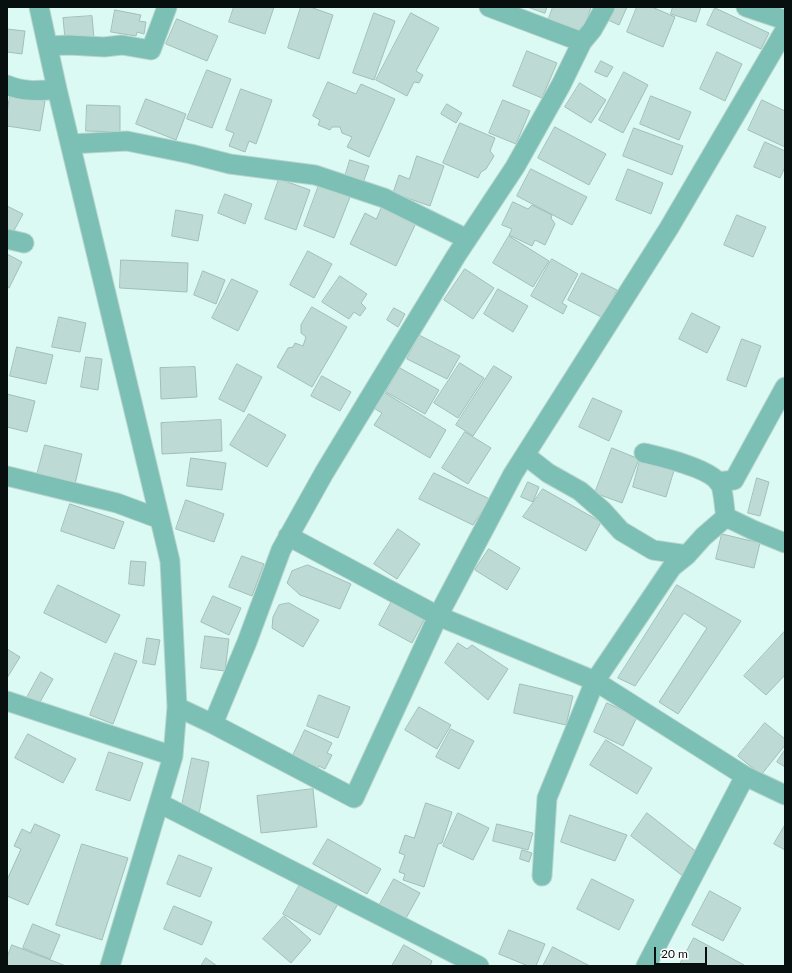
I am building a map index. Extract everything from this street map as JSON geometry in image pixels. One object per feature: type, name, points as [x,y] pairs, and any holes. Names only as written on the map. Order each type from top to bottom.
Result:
[{"type":"street","points":[[39,7],[70,144],[170,561],[177,707],[173,756],[110,966]]},
{"type":"street","points":[[48,46],[69,45],[104,47],[122,45],[151,50],[167,7]]},
{"type":"street","points":[[489,7],[582,42]]},
{"type":"street","points":[[213,724],[247,642],[280,550],[324,472],[467,239],[515,167],[561,85],[582,42],[592,30],[606,7]]},
{"type":"street","points":[[746,7],[785,20]]},
{"type":"street","points":[[177,707],[213,724],[354,798],[438,616],[513,474],[669,228],[785,30]]},
{"type":"street","points":[[7,86],[40,91],[57,89]]},
{"type":"street","points":[[70,144],[127,141],[191,154],[230,164],[315,175],[384,198],[467,239]]},
{"type":"street","points":[[718,482],[734,480],[785,387]]},
{"type":"street","points":[[644,453],[688,465],[712,476],[720,485],[726,517]]},
{"type":"street","points":[[525,455],[548,473],[580,492],[603,511],[621,531],[653,550],[687,555]]},
{"type":"street","points":[[7,476],[116,503],[160,519]]},
{"type":"street","points":[[542,876],[547,798],[595,681],[672,567],[687,555],[703,537],[726,517]]},
{"type":"street","points":[[726,517],[785,543]]},
{"type":"street","points":[[288,536],[438,616],[595,681],[745,776],[785,795]]},
{"type":"street","points":[[7,701],[173,756]]},
{"type":"street","points":[[646,966],[745,776]]},
{"type":"street","points":[[159,803],[479,966]]},
{"type":"building","points":[[234,7],[274,7],[265,34],[229,22]]},
{"type":"building","points":[[301,7],[310,7],[333,15],[319,59],[288,48]]},
{"type":"building","points":[[528,7],[547,7],[545,13]]},
{"type":"building","points":[[553,7],[591,7],[582,35],[547,24]]},
{"type":"building","points":[[614,7],[627,7],[619,25],[608,20]]},
{"type":"building","points":[[637,7],[652,7],[675,17],[663,47],[627,32]]},
{"type":"building","points":[[673,7],[701,7],[696,22],[671,14]]},
{"type":"building","points":[[715,8],[769,33],[761,49],[707,25]]},
{"type":"building","points":[[115,10],[141,15],[139,21],[146,22],[144,34],[137,32],[136,36],[111,32]]},
{"type":"building","points":[[374,13],[395,21],[374,80],[353,73]]},
{"type":"building","points":[[411,13],[439,28],[416,71],[423,75],[419,83],[414,82],[407,96],[376,80]]},
{"type":"building","points":[[92,16],[94,38],[65,39],[63,18]]},
{"type":"building","points":[[177,19],[218,36],[207,61],[166,44]]},
{"type":"building","points":[[7,29],[25,31],[22,54],[7,52]]},
{"type":"building","points":[[527,51],[557,63],[542,98],[513,86]]},
{"type":"building","points":[[717,52],[742,64],[725,101],[700,89]]},
{"type":"building","points":[[601,61],[613,67],[607,77],[595,72]]},
{"type":"building","points":[[207,70],[231,79],[212,128],[187,119]]},
{"type":"building","points":[[624,72],[648,85],[623,133],[599,120]]},
{"type":"building","points":[[328,82],[356,94],[361,84],[395,99],[369,157],[347,147],[352,137],[342,133],[340,127],[332,127],[330,130],[318,125],[320,120],[313,116]]},
{"type":"building","points":[[580,83],[606,100],[591,123],[565,107]]},
{"type":"building","points":[[241,89],[272,100],[256,144],[249,141],[245,152],[229,146],[234,133],[226,130]]},
{"type":"building","points":[[10,96],[45,101],[40,131],[7,126],[7,113]]},
{"type":"building","points":[[651,96],[691,112],[679,140],[640,124]]},
{"type":"building","points":[[146,99],[186,114],[176,140],[136,124]]},
{"type":"building","points":[[503,100],[530,111],[516,144],[489,133]]},
{"type":"building","points":[[762,100],[785,111],[785,147],[748,130]]},
{"type":"building","points":[[447,104],[462,113],[456,123],[441,114]]},
{"type":"building","points":[[87,105],[120,106],[120,132],[86,131]]},
{"type":"building","points":[[460,123],[495,138],[490,151],[494,156],[478,178],[443,163]]},
{"type":"building","points":[[555,127],[606,154],[589,185],[538,158]]},
{"type":"building","points":[[634,128],[683,146],[672,175],[623,156]]},
{"type":"building","points":[[765,142],[785,151],[785,167],[780,178],[754,167]]},
{"type":"building","points":[[417,156],[444,166],[430,206],[393,193],[399,175],[409,179]]},
{"type":"building","points":[[350,160],[369,166],[362,186],[344,180]]},
{"type":"building","points":[[531,169],[587,197],[572,225],[517,196]]},
{"type":"building","points":[[628,169],[663,183],[651,214],[616,200]]},
{"type":"building","points":[[279,179],[310,190],[296,230],[265,219]]},
{"type":"building","points":[[319,185],[350,197],[334,238],[304,226]]},
{"type":"building","points":[[225,194],[252,204],[245,224],[218,213]]},
{"type":"building","points":[[513,202],[528,209],[532,205],[552,215],[551,218],[555,224],[545,245],[535,240],[532,246],[509,235],[512,229],[502,225]]},
{"type":"building","points":[[7,206],[23,214],[11,236],[7,234]]},
{"type":"building","points":[[382,207],[416,223],[396,266],[350,244],[365,213],[376,219]]},
{"type":"building","points":[[176,210],[203,215],[198,241],[172,236]]},
{"type":"building","points":[[737,215],[766,227],[753,257],[724,245]]},
{"type":"building","points":[[509,236],[549,261],[533,287],[493,263]]},
{"type":"building","points":[[308,251],[332,264],[314,298],[290,285]]},
{"type":"building","points":[[7,254],[22,262],[9,288],[7,287]]},
{"type":"building","points":[[552,259],[578,274],[562,303],[567,306],[563,314],[531,296]]},
{"type":"building","points":[[121,260],[188,263],[187,292],[120,288]]},
{"type":"building","points":[[465,269],[494,288],[473,319],[444,300]]},
{"type":"building","points":[[203,271],[225,280],[216,304],[194,295]]},
{"type":"building","points":[[582,273],[617,290],[609,306],[609,321],[568,300]]},
{"type":"building","points":[[340,276],[367,294],[361,303],[366,308],[360,316],[354,312],[349,319],[322,302]]},
{"type":"building","points":[[232,279],[258,291],[238,331],[212,318]]},
{"type":"building","points":[[498,289],[528,306],[513,332],[484,314]]},
{"type":"building","points":[[312,307],[347,327],[312,387],[277,367],[288,348],[293,347],[295,343],[303,346],[306,337],[301,333],[301,325]]},
{"type":"building","points":[[394,308],[405,314],[398,327],[387,320]]},
{"type":"building","points":[[692,313],[720,327],[707,353],[679,339]]},
{"type":"building","points":[[59,317],[86,323],[80,352],[52,347]]},
{"type":"building","points":[[419,335],[460,356],[447,379],[407,359]]},
{"type":"building","points":[[742,339],[761,346],[746,387],[727,380]]},
{"type":"building","points":[[17,347],[53,355],[46,384],[10,376]]},
{"type":"building","points":[[86,357],[102,359],[98,390],[81,387]]},
{"type":"building","points":[[460,363],[484,378],[458,418],[434,403]]},
{"type":"building","points":[[237,364],[262,377],[244,412],[219,399]]},
{"type":"building","points":[[494,366],[512,377],[473,436],[456,425]]},
{"type":"building","points":[[195,367],[197,397],[161,399],[160,368]]},
{"type":"building","points":[[400,368],[439,390],[425,414],[386,392]]},
{"type":"building","points":[[322,376],[351,392],[340,411],[311,396]]},
{"type":"building","points":[[382,391],[446,430],[430,458],[374,425],[382,413],[372,407]]},
{"type":"building","points":[[7,394],[35,401],[27,432],[7,427]]},
{"type":"building","points":[[593,398],[622,411],[609,441],[579,427]]},
{"type":"building","points":[[249,414],[286,435],[267,467],[230,445]]},
{"type":"building","points":[[221,420],[222,451],[162,454],[161,423]]},
{"type":"building","points":[[465,432],[491,448],[468,484],[442,468]]},
{"type":"building","points":[[45,445],[82,454],[75,484],[37,475]]},
{"type":"building","points":[[612,448],[639,459],[622,503],[595,493]]},
{"type":"building","points":[[641,457],[675,467],[666,497],[633,487]]},
{"type":"building","points":[[191,458],[226,463],[222,490],[187,486]]},
{"type":"building","points":[[434,473],[490,499],[473,525],[419,499]]},
{"type":"building","points":[[757,478],[769,482],[760,516],[748,513]]},
{"type":"building","points":[[528,482],[539,487],[533,502],[521,497]]},
{"type":"building","points":[[543,489],[601,522],[586,551],[523,517]]},
{"type":"building","points":[[186,500],[224,514],[214,542],[176,529]]},
{"type":"building","points":[[70,504],[124,522],[114,549],[61,531]]},
{"type":"building","points":[[398,529],[420,544],[397,579],[374,564]]},
{"type":"building","points":[[722,534],[760,543],[754,568],[716,559]]},
{"type":"building","points":[[489,549],[520,568],[507,590],[475,570]]},
{"type":"building","points":[[242,556],[264,564],[252,596],[229,587]]},
{"type":"building","points":[[131,561],[146,562],[144,586],[129,584]]},
{"type":"building","points":[[308,565],[351,584],[340,609],[300,595],[287,583],[292,571]]},
{"type":"building","points":[[58,585],[120,615],[106,643],[44,613]]},
{"type":"building","points":[[677,585],[741,621],[678,714],[659,702],[707,628],[684,613],[635,686],[618,678]]},
{"type":"building","points":[[213,596],[241,608],[229,635],[201,622]]},
{"type":"building","points":[[393,599],[426,616],[412,643],[379,625]]},
{"type":"building","points":[[289,603],[319,620],[303,647],[272,628],[273,617],[279,605]]},
{"type":"building","points":[[785,631],[785,675],[766,695],[744,676]]},
{"type":"building","points":[[205,636],[229,639],[225,671],[201,668]]},
{"type":"building","points":[[147,638],[160,640],[155,665],[143,663]]},
{"type":"building","points":[[458,643],[467,649],[472,645],[508,669],[488,700],[445,663]]},
{"type":"building","points":[[7,649],[20,657],[7,678]]},
{"type":"building","points":[[115,653],[137,661],[113,724],[90,715]]},
{"type":"building","points":[[41,672],[53,679],[36,709],[24,703]]},
{"type":"building","points":[[520,684],[573,696],[566,725],[514,713]]},
{"type":"building","points":[[319,695],[350,707],[338,738],[307,726]]},
{"type":"building","points":[[607,703],[637,717],[623,746],[594,732]]},
{"type":"building","points":[[419,707],[451,725],[437,749],[405,730]]},
{"type":"building","points":[[765,723],[785,739],[785,745],[761,775],[738,756]]},
{"type":"building","points":[[451,729],[474,741],[459,769],[436,757]]},
{"type":"building","points":[[305,730],[332,743],[327,753],[332,755],[325,769],[319,766],[315,774],[290,762]]},
{"type":"building","points":[[28,734],[76,759],[63,783],[15,758]]},
{"type":"building","points":[[606,740],[652,768],[637,794],[590,765]]},
{"type":"building","points":[[785,750],[785,767],[777,762]]},
{"type":"building","points":[[109,752],[143,763],[130,801],[96,790]]},
{"type":"building","points":[[192,758],[209,762],[199,814],[181,810]]},
{"type":"building","points":[[313,789],[317,827],[261,833],[257,796]]},
{"type":"building","points":[[426,803],[452,812],[442,843],[438,844],[424,887],[403,880],[405,874],[399,872],[405,855],[399,853],[405,835],[414,838]]},
{"type":"building","points":[[458,813],[489,828],[473,860],[443,846]]},
{"type":"building","points":[[647,813],[698,853],[684,877],[631,836]]},
{"type":"building","points":[[570,815],[627,835],[615,861],[561,842]]},
{"type":"building","points":[[35,824],[60,835],[28,905],[7,896],[7,880],[21,849],[14,846],[22,829],[30,833]]},
{"type":"building","points":[[497,824],[533,833],[528,850],[493,841]]},
{"type":"building","points":[[785,825],[785,850],[774,844]]},
{"type":"building","points":[[328,839],[381,869],[367,894],[313,864]]},
{"type":"building","points":[[82,844],[128,858],[102,940],[56,925]]},
{"type":"building","points":[[522,850],[532,853],[529,862],[520,859]]},
{"type":"building","points":[[179,855],[212,868],[200,897],[167,884]]},
{"type":"building","points":[[394,879],[420,893],[405,920],[379,906]]},
{"type":"building","points":[[592,879],[634,900],[619,930],[577,909]]},
{"type":"building","points":[[302,881],[339,902],[320,935],[283,914]]},
{"type":"building","points":[[710,891],[741,908],[723,941],[692,925]]},
{"type":"building","points":[[174,906],[212,922],[202,945],[164,929]]},
{"type":"building","points":[[284,916],[311,940],[291,963],[263,939]]},
{"type":"building","points":[[33,924],[60,935],[50,959],[23,948]]},
{"type":"building","points":[[509,930],[545,944],[536,966],[528,966],[499,954]]},
{"type":"building","points":[[694,938],[744,965],[685,966],[680,964]]},
{"type":"building","points":[[12,945],[66,966],[7,966],[7,958]]},
{"type":"building","points":[[404,945],[432,961],[430,966],[392,966]]},
{"type":"building","points":[[553,947],[590,966],[543,966]]},
{"type":"building","points":[[206,958],[217,966],[201,966]]}]
